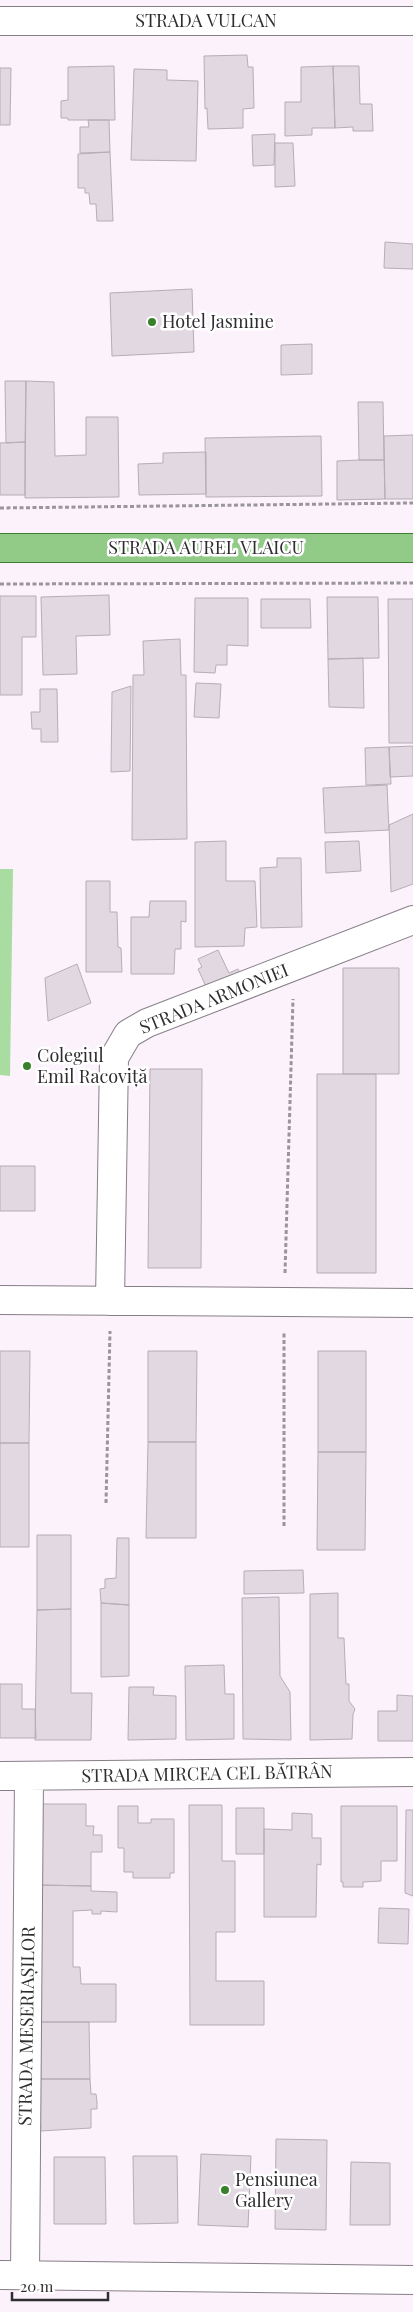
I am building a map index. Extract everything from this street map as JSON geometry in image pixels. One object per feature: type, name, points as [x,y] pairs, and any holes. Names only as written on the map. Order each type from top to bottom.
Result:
[{"type":"main road","name":"STRADA AUREL VLAICU","points":[[0,548],[413,548]]},
{"type":"street","name":"STRADA VULCAN","points":[[0,21],[413,21]]},
{"type":"street","name":"STRADA ARMONIEI","points":[[110,1301],[114,1058],[128,1034],[147,1023],[413,920]]},
{"type":"street","points":[[0,1300],[413,1303]]},
{"type":"street","name":"STRADA MIRCEA CEL BĂTRÂN","points":[[0,1776],[413,1772]]},
{"type":"street","name":"STRADA MESERIAȘILOR","points":[[12,2275],[29,1776]]},
{"type":"street","points":[[12,2275],[413,2280]]},
{"type":"path","points":[[0,508],[413,503]]},
{"type":"path","points":[[0,584],[413,583]]},
{"type":"path","points":[[284,1526],[284,1302],[294,966]]},
{"type":"path","points":[[106,1503],[110,1301]]},
{"type":"green space","points":[[0,869],[13,869],[10,1076],[0,1075]]},
{"type":"building","points":[[247,55],[248,67],[253,67],[254,108],[243,109],[243,128],[208,129],[207,108],[205,109],[204,56]]},
{"type":"building","points":[[114,66],[115,120],[68,120],[68,118],[61,118],[61,101],[68,100],[68,67]]},
{"type":"building","points":[[333,66],[335,128],[312,128],[312,135],[285,136],[285,102],[301,102],[301,67]]},
{"type":"building","points":[[333,66],[359,66],[360,104],[372,104],[373,131],[353,131],[353,127],[335,128]]},
{"type":"building","points":[[0,68],[11,68],[10,125],[0,125]]},
{"type":"building","points":[[134,69],[167,70],[167,80],[198,81],[196,161],[131,160]]},
{"type":"building","points":[[88,120],[109,120],[110,152],[80,153],[80,127],[89,127]]},
{"type":"building","points":[[275,134],[274,165],[253,166],[252,135]]},
{"type":"building","points":[[275,143],[293,143],[295,186],[275,187]]},
{"type":"building","points":[[110,152],[113,221],[97,221],[96,204],[90,204],[89,193],[85,193],[85,188],[78,188],[78,154]]},
{"type":"building","points":[[385,242],[413,244],[413,269],[384,268]]},
{"type":"building","name":"Hotel Jasmine","points":[[192,289],[194,352],[112,356],[110,293]]},
{"type":"building","points":[[312,344],[312,374],[281,375],[281,345]]},
{"type":"building","points":[[5,381],[26,381],[25,442],[6,443]]},
{"type":"building","points":[[26,381],[54,382],[55,456],[86,455],[86,417],[118,417],[119,497],[25,498]]},
{"type":"building","points":[[358,402],[383,402],[384,460],[359,460]]},
{"type":"building","points":[[413,435],[413,499],[385,499],[384,436]]},
{"type":"building","points":[[321,436],[322,496],[206,497],[205,438]]},
{"type":"building","points":[[25,442],[25,495],[0,495],[0,443]]},
{"type":"building","points":[[206,452],[206,494],[139,495],[138,464],[163,463],[163,453]]},
{"type":"building","points":[[384,460],[385,499],[337,500],[337,461]]},
{"type":"building","points":[[109,595],[110,635],[76,636],[77,674],[43,675],[41,597]]},
{"type":"building","points":[[0,596],[36,596],[36,637],[22,637],[22,695],[0,695]]},
{"type":"building","points":[[327,597],[378,597],[379,658],[328,659]]},
{"type":"building","points":[[195,598],[248,598],[248,646],[227,645],[227,665],[216,665],[215,673],[194,672]]},
{"type":"building","points":[[261,599],[310,599],[311,628],[261,628]]},
{"type":"building","points":[[388,599],[413,599],[413,743],[389,743]]},
{"type":"building","points":[[180,639],[181,675],[186,675],[187,839],[132,840],[133,675],[144,675],[143,641]]},
{"type":"building","points":[[363,658],[364,708],[329,707],[328,659]]},
{"type":"building","points":[[196,683],[221,684],[219,718],[194,717]]},
{"type":"building","points":[[131,686],[130,771],[111,772],[112,692]]},
{"type":"building","points":[[40,689],[57,689],[58,742],[41,742],[41,729],[32,729],[31,712],[40,712]]},
{"type":"building","points":[[413,746],[413,776],[390,777],[389,747]]},
{"type":"building","points":[[389,747],[391,784],[366,785],[365,748]]},
{"type":"building","points":[[387,785],[389,830],[325,833],[323,788]]},
{"type":"building","points":[[413,814],[413,884],[391,892],[389,825]]},
{"type":"building","points":[[226,841],[226,881],[255,881],[257,927],[245,928],[244,946],[195,947],[195,842]]},
{"type":"building","points":[[359,841],[361,871],[326,873],[325,842]]},
{"type":"building","points":[[277,858],[301,858],[302,927],[261,928],[260,868],[277,867]]},
{"type":"building","points":[[86,881],[110,881],[110,912],[117,912],[118,947],[121,948],[122,972],[86,972]]},
{"type":"building","points":[[150,901],[186,901],[186,922],[181,921],[181,949],[175,949],[174,974],[131,974],[131,917],[149,917]]},
{"type":"building","points":[[218,950],[229,973],[238,969],[243,980],[208,991],[198,969],[202,967],[198,959]]},
{"type":"building","points":[[77,964],[91,1003],[48,1021],[45,978]]},
{"type":"building","points":[[343,968],[399,968],[399,1074],[343,1074]]},
{"type":"building","points":[[150,1069],[202,1069],[201,1268],[148,1268]]},
{"type":"building","points":[[317,1074],[376,1074],[376,1273],[317,1273]]},
{"type":"building","points":[[0,1166],[35,1166],[35,1211],[0,1211]]},
{"type":"building","points":[[0,1351],[30,1351],[29,1443],[0,1443]]},
{"type":"building","points":[[148,1351],[197,1351],[196,1442],[148,1442]]},
{"type":"building","points":[[318,1351],[366,1351],[366,1452],[318,1452]]},
{"type":"building","points":[[148,1442],[196,1442],[196,1538],[146,1538]]},
{"type":"building","points":[[0,1443],[29,1443],[29,1547],[0,1547]]},
{"type":"building","points":[[318,1452],[366,1452],[365,1550],[317,1550]]},
{"type":"building","points":[[37,1535],[71,1535],[71,1609],[37,1610]]},
{"type":"building","points":[[117,1538],[129,1538],[129,1605],[101,1603],[100,1589],[105,1588],[105,1579],[116,1578]]},
{"type":"building","points":[[303,1570],[304,1593],[244,1594],[244,1571]]},
{"type":"building","points":[[338,1593],[338,1638],[344,1638],[346,1684],[349,1684],[349,1701],[355,1709],[352,1739],[310,1740],[310,1594]]},
{"type":"building","points":[[279,1597],[280,1676],[290,1692],[291,1740],[243,1739],[242,1598]]},
{"type":"building","points":[[101,1603],[129,1605],[129,1676],[101,1677]]},
{"type":"building","points":[[71,1609],[71,1693],[92,1693],[91,1740],[35,1740],[37,1610]]},
{"type":"building","points":[[224,1665],[225,1694],[234,1694],[234,1739],[186,1740],[185,1666]]},
{"type":"building","points":[[0,1684],[22,1684],[22,1709],[35,1709],[36,1738],[0,1738]]},
{"type":"building","points":[[129,1687],[154,1687],[153,1695],[176,1696],[176,1739],[128,1740]]},
{"type":"building","points":[[397,1695],[413,1696],[413,1741],[378,1741],[378,1711],[397,1711]]},
{"type":"building","points":[[39,1804],[86,1804],[86,1826],[94,1826],[93,1835],[102,1835],[102,1852],[91,1852],[91,1886],[39,1885]]},
{"type":"building","points":[[189,1805],[222,1805],[222,1861],[235,1861],[235,1932],[216,1932],[216,1981],[264,1981],[264,2025],[190,2025]]},
{"type":"building","points":[[118,1806],[138,1806],[138,1823],[151,1823],[151,1819],[174,1819],[174,1873],[170,1873],[170,1878],[133,1878],[133,1872],[124,1872],[124,1848],[118,1848]]},
{"type":"building","points":[[341,1806],[397,1806],[397,1861],[381,1861],[381,1881],[363,1882],[363,1887],[343,1887],[343,1882],[341,1882]]},
{"type":"building","points":[[236,1808],[264,1808],[264,1854],[236,1854]]},
{"type":"building","points":[[406,1810],[413,1810],[413,1896],[405,1893]]},
{"type":"building","points":[[292,1813],[312,1814],[312,1838],[321,1838],[321,1865],[317,1864],[316,1917],[264,1917],[264,1829],[292,1830]]},
{"type":"building","points":[[39,1885],[91,1886],[91,1891],[117,1892],[117,1912],[101,1911],[101,1914],[92,1914],[92,1910],[73,1911],[73,1967],[80,1967],[81,1984],[116,1984],[116,2022],[38,2022]]},
{"type":"building","points":[[379,1908],[409,1909],[408,1944],[378,1943]]},
{"type":"building","points":[[37,2022],[89,2022],[90,2079],[38,2079]]},
{"type":"building","points":[[38,2079],[90,2079],[91,2094],[96,2094],[97,2102],[97,2109],[91,2109],[91,2128],[40,2131],[41,2127],[38,2127]]},
{"type":"building","points":[[276,2139],[327,2140],[326,2230],[275,2229]]},
{"type":"building","name":"Pensiunea Gallery","points":[[201,2154],[251,2156],[248,2227],[198,2225]]},
{"type":"building","points":[[133,2156],[177,2156],[178,2223],[134,2224]]},
{"type":"building","points":[[54,2157],[105,2157],[106,2224],[54,2224]]},
{"type":"building","points":[[351,2162],[390,2163],[390,2225],[350,2225]]},
{"type":"place","name":"Hotel Jasmine","points":[[152,322]]},
{"type":"place","name":"Colegiul Emil Racoviță","points":[[27,1066]]},
{"type":"place","name":"Pensiunea Gallery","points":[[225,2190]]}]
